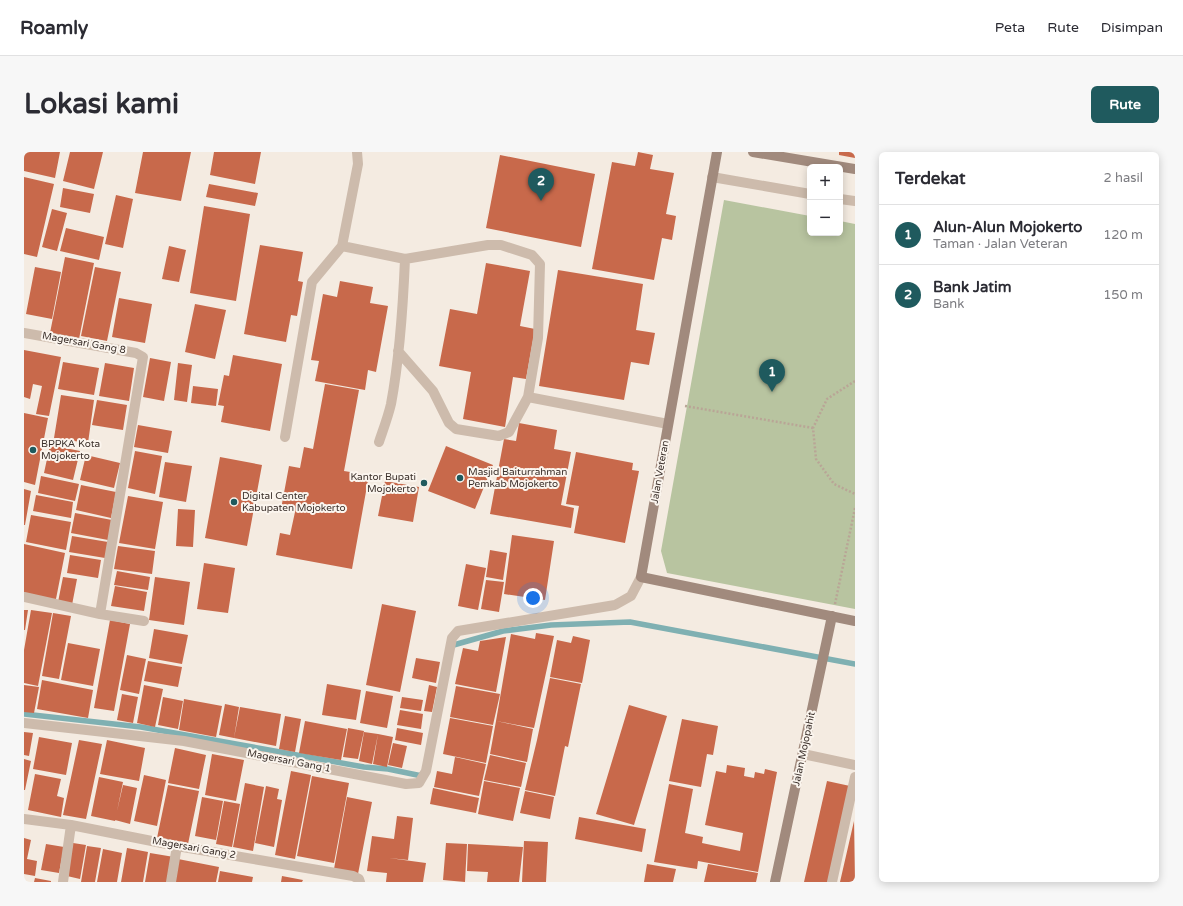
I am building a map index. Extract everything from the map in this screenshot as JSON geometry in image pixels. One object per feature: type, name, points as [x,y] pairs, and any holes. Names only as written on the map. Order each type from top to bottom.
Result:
[{"type":"street","points":[[285,437],[312,282],[342,246],[358,164],[357,152]]},
{"type":"street","name":"Jalan Veteran","points":[[641,577],[717,152]]},
{"type":"street","points":[[753,152],[855,169]]},
{"type":"street","points":[[712,177],[807,193]]},
{"type":"street","points":[[843,199],[855,201]]},
{"type":"street","points":[[342,246],[405,259],[488,245],[501,245],[532,255],[540,264],[538,338],[528,397],[509,432],[499,436],[456,429],[449,423],[433,390],[398,350]]},
{"type":"street","points":[[379,442],[391,404],[403,311],[405,259]]},
{"type":"street","name":"Magersari Gang 8","points":[[24,333],[136,353],[144,357],[100,614]]},
{"type":"street","points":[[528,397],[668,424]]},
{"type":"street","points":[[641,577],[855,621]]},
{"type":"street","name":"Magersari Gang 1","points":[[24,723],[184,742],[406,784],[419,783],[426,771],[452,638],[458,631],[614,604],[631,596],[641,577]]},
{"type":"street","points":[[24,597],[100,614],[144,621]]},
{"type":"street","name":"Jalan Mojopahit","points":[[775,882],[832,616]]},
{"type":"street","points":[[803,754],[855,765]]},
{"type":"street","points":[[832,882],[855,777]]},
{"type":"street","name":"Magersari Gang 2","points":[[24,819],[71,825],[177,846],[353,876],[359,878],[360,882]]},
{"type":"street","points":[[63,882],[71,825]]},
{"type":"street","points":[[171,882],[177,846]]},
{"type":"path","points":[[855,381],[827,399],[813,428],[816,459],[834,484],[855,494]]},
{"type":"path","points":[[672,403],[813,428]]},
{"type":"path","points":[[832,616],[855,508]]},
{"type":"green space","points":[[724,200],[807,215],[807,236],[843,236],[843,222],[855,224],[855,609],[667,573],[661,551]]},
{"type":"building","points":[[24,152],[60,152],[55,178],[24,171]]},
{"type":"building","points":[[70,152],[103,152],[94,189],[63,181]]},
{"type":"building","points":[[143,152],[191,152],[181,201],[135,193]]},
{"type":"building","points":[[214,152],[261,152],[255,184],[210,175]]},
{"type":"building","points":[[638,152],[653,155],[650,169],[674,173],[666,214],[676,216],[672,240],[662,238],[654,280],[592,269],[612,162],[635,166]]},
{"type":"building","points":[[839,152],[855,152],[855,158],[839,155]]},
{"type":"building","points":[[500,155],[595,174],[581,247],[486,228]]},
{"type":"building","points":[[24,177],[54,184],[37,257],[24,254]]},
{"type":"building","points":[[209,184],[258,193],[255,206],[206,197]]},
{"type":"building","points":[[63,188],[94,194],[90,213],[60,207]]},
{"type":"building","points":[[116,195],[133,199],[123,248],[105,244]]},
{"type":"building","points":[[204,206],[250,214],[236,301],[190,293]]},
{"type":"building","points":[[52,209],[67,213],[57,251],[42,247]]},
{"type":"building","points":[[66,228],[104,237],[99,260],[60,251]]},
{"type":"building","points":[[260,245],[303,252],[298,281],[303,282],[297,316],[291,315],[286,342],[244,334]]},
{"type":"building","points":[[169,246],[186,250],[179,282],[162,279]]},
{"type":"building","points":[[65,257],[94,263],[79,339],[50,333]]},
{"type":"building","points":[[486,263],[530,271],[520,326],[535,329],[526,379],[513,377],[505,427],[463,419],[471,372],[439,366],[450,309],[477,314]]},
{"type":"building","points":[[35,267],[61,272],[52,319],[26,314]]},
{"type":"building","points":[[95,267],[121,272],[107,341],[81,336]]},
{"type":"building","points":[[558,270],[643,284],[636,330],[655,333],[649,365],[631,362],[624,400],[539,386]]},
{"type":"building","points":[[340,281],[373,287],[370,303],[388,306],[376,372],[368,370],[365,390],[315,381],[319,361],[311,360],[323,294],[337,297]]},
{"type":"building","points":[[119,298],[152,304],[145,343],[112,337]]},
{"type":"building","points":[[195,304],[226,310],[215,359],[185,352]]},
{"type":"building","points":[[24,350],[61,357],[49,416],[36,414],[42,386],[33,384],[30,399],[24,397]]},
{"type":"building","points":[[233,355],[282,364],[270,431],[221,422],[224,406],[218,405],[224,375],[229,376]]},
{"type":"building","points":[[150,358],[171,362],[164,401],[143,397]]},
{"type":"building","points":[[63,362],[99,368],[94,395],[58,389]]},
{"type":"building","points":[[105,363],[134,368],[129,401],[99,396]]},
{"type":"building","points":[[178,363],[192,365],[187,402],[174,400]]},
{"type":"building","points":[[325,384],[359,390],[344,471],[369,475],[352,569],[276,555],[280,533],[290,535],[295,512],[281,509],[289,466],[300,468],[304,447],[313,449]]},
{"type":"building","points":[[193,386],[218,389],[216,406],[191,403]]},
{"type":"building","points":[[61,395],[94,400],[88,443],[54,438]]},
{"type":"building","points":[[97,400],[127,405],[123,430],[92,425]]},
{"type":"building","name":"BPPKA Kota Mojokerto","points":[[24,413],[48,418],[35,485],[24,482]]},
{"type":"building","points":[[519,423],[557,430],[554,449],[571,452],[561,505],[574,508],[571,528],[490,514],[504,439],[516,441]]},
{"type":"building","points":[[138,425],[172,431],[168,453],[134,447]]},
{"type":"building","points":[[50,445],[80,451],[73,480],[44,473]]},
{"type":"building","name":"Masjid Baiturrahman Pemkab Mojokerto","points":[[446,446],[493,465],[475,509],[428,491]]},
{"type":"building","points":[[135,451],[162,456],[155,494],[128,488]]},
{"type":"building","points":[[576,452],[633,463],[632,470],[639,471],[625,543],[574,533],[579,506],[566,504]]},
{"type":"building","points":[[86,455],[120,463],[114,488],[80,480]]},
{"type":"building","name":"Digital Center Kabupaten Mojokerto","points":[[220,457],[262,465],[247,546],[205,538]]},
{"type":"building","points":[[165,462],[192,466],[186,502],[159,497]]},
{"type":"building","points":[[41,476],[79,484],[75,501],[38,493]]},
{"type":"building","points":[[385,481],[419,487],[413,522],[378,516]]},
{"type":"building","points":[[81,485],[116,492],[111,518],[76,510]]},
{"type":"building","points":[[24,489],[31,491],[25,525],[24,525]]},
{"type":"building","points":[[36,495],[73,502],[71,518],[33,511]]},
{"type":"building","points":[[128,496],[163,502],[155,549],[119,543]]},
{"type":"building","points":[[178,509],[195,510],[193,547],[176,546]]},
{"type":"building","points":[[75,513],[112,520],[108,540],[71,533]]},
{"type":"building","points":[[31,515],[71,522],[66,550],[26,542]]},
{"type":"building","points":[[512,535],[554,541],[545,600],[504,594]]},
{"type":"building","points":[[72,536],[108,542],[105,558],[69,552]]},
{"type":"building","points":[[24,544],[65,553],[55,604],[24,597]]},
{"type":"building","points":[[118,546],[155,551],[152,574],[114,569]]},
{"type":"building","points":[[490,550],[507,553],[503,580],[486,577]]},
{"type":"building","points":[[70,555],[101,560],[98,578],[67,573]]},
{"type":"building","points":[[204,563],[235,568],[228,613],[197,609]]},
{"type":"building","points":[[466,564],[486,568],[478,610],[458,606]]},
{"type":"building","points":[[117,571],[150,577],[148,590],[114,585]]},
{"type":"building","points":[[63,577],[77,579],[72,605],[58,602]]},
{"type":"building","points":[[155,577],[190,582],[184,625],[149,620]]},
{"type":"building","points":[[486,580],[504,582],[499,612],[481,609]]},
{"type":"building","points":[[115,586],[147,592],[144,611],[111,606]]},
{"type":"building","points":[[382,604],[416,611],[400,692],[366,685]]},
{"type":"building","points":[[24,610],[28,610],[25,630],[24,630]]},
{"type":"building","points":[[31,610],[52,613],[38,686],[24,683],[24,650]]},
{"type":"building","points":[[53,613],[71,616],[59,679],[42,676]]},
{"type":"building","points":[[110,620],[130,624],[114,711],[94,708]]},
{"type":"building","points":[[154,629],[188,635],[182,664],[149,658]]},
{"type":"building","points":[[536,633],[554,636],[534,728],[496,721],[511,634],[535,639]]},
{"type":"building","points":[[573,636],[590,640],[582,683],[550,677],[557,640],[571,643]]},
{"type":"building","points":[[506,637],[496,692],[455,684],[463,648],[478,651],[480,641]]},
{"type":"building","points":[[68,643],[100,649],[93,686],[61,680]]},
{"type":"building","points":[[127,655],[146,659],[139,694],[120,690]]},
{"type":"building","points":[[416,658],[440,662],[436,683],[412,678]]},
{"type":"building","points":[[148,661],[182,667],[178,687],[144,681]]},
{"type":"building","points":[[550,678],[581,684],[568,747],[565,746],[555,796],[525,790]]},
{"type":"building","points":[[42,680],[93,690],[88,718],[37,709]]},
{"type":"building","points":[[327,684],[361,690],[356,720],[322,715]]},
{"type":"building","points":[[24,685],[39,687],[34,713],[24,712]]},
{"type":"building","points":[[144,685],[163,689],[155,727],[137,723]]},
{"type":"building","points":[[429,685],[437,687],[432,712],[424,711]]},
{"type":"building","points":[[456,686],[500,694],[493,725],[450,717]]},
{"type":"building","points":[[366,691],[393,696],[387,728],[360,723]]},
{"type":"building","points":[[122,694],[138,697],[133,723],[117,720]]},
{"type":"building","points":[[163,697],[183,701],[178,729],[158,725]]},
{"type":"building","points":[[402,697],[423,700],[421,711],[400,708]]},
{"type":"building","points":[[184,699],[222,706],[216,737],[179,730]]},
{"type":"building","points":[[225,704],[239,707],[234,738],[219,735]]},
{"type":"building","points":[[629,705],[667,716],[634,825],[596,814]]},
{"type":"building","points":[[240,707],[281,714],[276,746],[234,738]]},
{"type":"building","points":[[400,710],[423,714],[421,729],[397,725]]},
{"type":"building","points":[[285,716],[301,719],[295,752],[279,749]]},
{"type":"building","points":[[450,718],[493,726],[486,763],[443,754]]},
{"type":"building","points":[[682,719],[718,726],[713,755],[707,754],[701,787],[669,781]]},
{"type":"building","points":[[305,721],[347,729],[341,760],[299,753]]},
{"type":"building","points":[[496,721],[533,729],[527,762],[490,754]]},
{"type":"building","points":[[348,728],[364,731],[358,759],[343,757]]},
{"type":"building","points":[[397,728],[423,733],[421,745],[395,740]]},
{"type":"building","points":[[24,732],[33,733],[29,756],[24,755]]},
{"type":"building","points":[[364,732],[378,734],[372,764],[359,761]]},
{"type":"building","points":[[378,734],[393,737],[387,767],[373,764]]},
{"type":"building","points":[[39,737],[72,743],[66,775],[33,769]]},
{"type":"building","points":[[79,740],[102,744],[86,819],[63,815]]},
{"type":"building","points":[[107,740],[145,748],[139,781],[100,774]]},
{"type":"building","points":[[393,743],[407,746],[402,768],[388,765]]},
{"type":"building","points":[[175,748],[206,755],[199,789],[168,783]]},
{"type":"building","points":[[212,754],[244,760],[236,801],[205,795]]},
{"type":"building","points":[[490,755],[526,763],[521,787],[484,780]]},
{"type":"building","points":[[455,757],[486,764],[479,796],[434,787],[437,771],[452,774]]},
{"type":"building","points":[[24,759],[31,761],[25,790],[24,790]]},
{"type":"building","points":[[727,765],[745,768],[744,776],[754,778],[755,772],[764,774],[765,769],[777,772],[758,872],[698,861],[697,869],[654,862],[669,784],[693,789],[685,833],[703,837],[702,843],[740,851],[743,833],[705,825],[716,771],[726,773]]},
{"type":"building","points":[[291,771],[311,775],[295,859],[275,855]]},
{"type":"building","points":[[35,774],[61,779],[57,796],[64,798],[61,817],[28,810]]},
{"type":"building","points":[[144,775],[166,780],[157,826],[134,821]]},
{"type":"building","points":[[312,776],[349,783],[334,863],[297,856]]},
{"type":"building","points":[[99,777],[123,782],[115,821],[91,816]]},
{"type":"building","points":[[484,781],[520,788],[513,821],[478,814]]},
{"type":"building","points":[[827,781],[850,786],[829,882],[804,882]]},
{"type":"building","points":[[245,783],[264,787],[253,851],[233,847]]},
{"type":"building","points":[[123,785],[137,788],[130,824],[115,820]]},
{"type":"building","points":[[168,785],[199,791],[188,844],[157,838]]},
{"type":"building","points":[[266,786],[279,789],[277,799],[282,800],[274,847],[255,843]]},
{"type":"building","points":[[433,788],[479,798],[476,813],[430,804]]},
{"type":"building","points":[[525,791],[554,797],[550,819],[520,813]]},
{"type":"building","points":[[202,797],[223,801],[216,840],[195,836]]},
{"type":"building","points":[[347,797],[372,802],[358,874],[334,869]]},
{"type":"building","points":[[224,801],[240,804],[232,847],[216,844]]},
{"type":"building","points":[[397,816],[413,818],[408,860],[389,858],[426,863],[423,882],[386,882],[387,873],[367,871],[372,836],[394,839]]},
{"type":"building","points":[[579,817],[646,829],[642,852],[575,839]]},
{"type":"building","points":[[854,821],[855,882],[840,882]]},
{"type":"building","points":[[24,838],[31,840],[27,859],[37,861],[35,876],[24,874]]},
{"type":"building","points":[[524,841],[548,842],[546,882],[522,882]]},
{"type":"building","points":[[73,843],[86,845],[80,879],[67,876]]},
{"type":"building","points":[[446,843],[467,844],[465,882],[443,880]]},
{"type":"building","points":[[46,844],[64,847],[59,873],[41,870]]},
{"type":"building","points":[[468,844],[523,847],[519,882],[487,882],[488,872],[467,871]]},
{"type":"building","points":[[87,846],[101,848],[95,882],[81,882]]},
{"type":"building","points":[[127,848],[148,852],[143,882],[121,882]]},
{"type":"building","points":[[103,849],[122,853],[117,882],[97,882]]},
{"type":"building","points":[[150,853],[174,857],[169,882],[145,882]]},
{"type":"building","points":[[178,859],[219,867],[216,882],[174,882]]},
{"type":"building","points":[[647,864],[676,869],[673,882],[644,882]]},
{"type":"building","points":[[708,864],[758,873],[756,882],[704,882]]},
{"type":"building","points":[[220,871],[253,877],[252,882],[218,882]]},
{"type":"building","points":[[282,876],[303,880],[302,882],[281,882]]},
{"type":"building","points":[[35,878],[51,881],[51,882],[34,882]]},
{"type":"waterway","points":[[450,646],[503,631],[551,625],[630,622],[855,664]]},
{"type":"waterway","points":[[24,714],[141,727],[364,767],[388,769],[422,776],[422,774]]},
{"type":"place","name":"Bank Jatim","points":[[541,201]]},
{"type":"place","name":"Alun-Alun Mojokerto","points":[[772,392]]},
{"type":"place","name":"BPPKA Kota Mojokerto","points":[[33,450]]},
{"type":"place","name":"Masjid Baiturrahman Pemkab Mojokerto","points":[[460,478]]},
{"type":"place","name":"Kantor Bupati Mojokerto","points":[[424,483]]},
{"type":"place","name":"Digital Center Kabupaten Mojokerto","points":[[234,502]]}]
